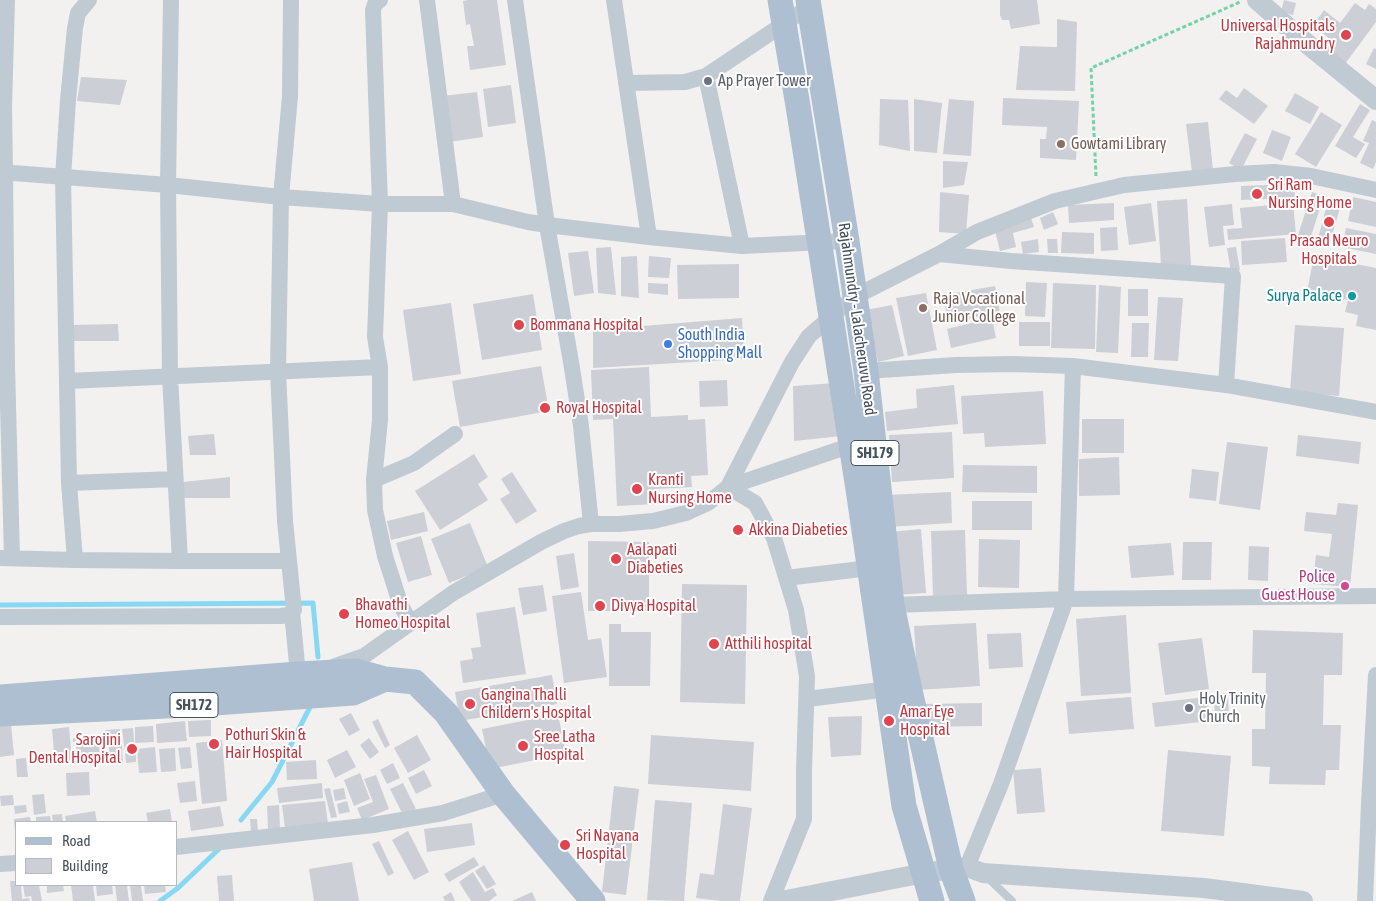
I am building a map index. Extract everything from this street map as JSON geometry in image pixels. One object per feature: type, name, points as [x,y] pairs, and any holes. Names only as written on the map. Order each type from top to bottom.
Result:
[{"type":"main road","name":"Rajahmundry - Lalacheruvu Road","points":[[808,4],[847,241],[866,371],[862,441],[879,567],[892,605],[898,688],[967,869],[963,901]]},
{"type":"main road","name":"SH179","points":[[782,12],[831,316],[862,441]]},
{"type":"main road","name":"SH179","points":[[879,567],[898,688],[904,806],[932,901]]},
{"type":"main road","name":"SH172","points":[[0,697],[356,671],[384,679],[415,682],[446,713],[503,794],[593,901]]},
{"type":"main road","name":"SH172","points":[[0,714],[187,705],[353,693],[384,679]]},
{"type":"street","points":[[7,0],[2,172],[6,558],[289,561]]},
{"type":"street","points":[[76,560],[70,482],[63,178],[75,28],[78,13],[89,0]]},
{"type":"street","points":[[171,0],[168,186],[170,376],[180,561]]},
{"type":"street","points":[[291,0],[290,96],[281,197],[278,371],[285,521],[294,610],[292,612],[305,674],[364,656],[453,593],[541,542],[564,531],[591,524],[619,524],[653,520],[686,513],[708,503],[728,487],[862,441]]},
{"type":"street","points":[[380,0],[375,4],[373,10],[380,204],[375,337],[380,367],[380,420],[374,480],[375,510],[385,556],[401,606],[411,623]]},
{"type":"street","points":[[428,0],[453,204]]},
{"type":"street","points":[[515,0],[547,225],[581,426],[591,524]]},
{"type":"street","points":[[614,0],[649,237]]},
{"type":"street","points":[[1257,0],[1376,100]]},
{"type":"street","points":[[626,83],[685,82],[706,76],[782,12],[808,4]]},
{"type":"street","points":[[706,76],[742,246]]},
{"type":"street","points":[[2,172],[281,197],[380,204],[453,204],[547,225],[742,246],[847,241]]},
{"type":"street","points":[[728,487],[792,362],[809,336],[854,296],[939,254],[977,232],[1055,200],[1124,185],[1274,172],[1311,176],[1376,190]]},
{"type":"street","points":[[939,254],[1011,261],[1233,276],[1226,385]]},
{"type":"street","points":[[866,371],[956,365],[1073,366],[1226,385],[1376,412]]},
{"type":"street","points":[[967,869],[1001,784],[1066,599],[1073,366]]},
{"type":"street","points":[[67,381],[380,367]]},
{"type":"street","points":[[374,480],[414,463],[455,434]]},
{"type":"street","points":[[70,482],[175,479]]},
{"type":"street","points":[[728,487],[755,503],[774,538],[796,610],[807,676],[804,820],[771,901]]},
{"type":"street","points":[[786,578],[879,567]]},
{"type":"street","points":[[892,605],[1066,599],[1376,596]]},
{"type":"street","points":[[0,617],[281,616],[289,615],[292,612]]},
{"type":"street","points":[[1365,901],[1372,805],[1376,675]]},
{"type":"street","points":[[807,700],[898,688]]},
{"type":"street","points":[[178,846],[373,825],[442,813],[503,794]]},
{"type":"street","points":[[0,864],[15,863]]},
{"type":"street","points":[[781,901],[924,873],[967,869],[1204,888],[1303,901]]},
{"type":"lane","points":[[967,869],[1012,901]]},
{"type":"path","points":[[1096,192],[1091,68],[1244,0]]},
{"type":"building","points":[[497,0],[506,65],[470,70],[467,46],[474,46],[470,24],[466,25],[463,1]]},
{"type":"building","points":[[1000,0],[1037,0],[1040,24],[1011,29],[1009,20],[1002,20],[1000,15]]},
{"type":"building","points":[[1284,0],[1296,3],[1293,15],[1281,12]]},
{"type":"building","points":[[1355,3],[1365,10],[1369,4],[1376,9],[1376,22],[1342,68],[1321,52],[1330,39],[1313,26],[1324,10],[1340,23]]},
{"type":"building","points":[[1057,19],[1077,22],[1075,91],[1016,90],[1020,46],[1057,47]]},
{"type":"building","points":[[1374,48],[1376,49],[1376,69],[1366,64]]},
{"type":"building","points":[[81,77],[127,80],[120,105],[77,101]]},
{"type":"building","points":[[511,85],[516,123],[488,127],[483,89]]},
{"type":"building","points":[[1244,88],[1268,106],[1254,124],[1219,99],[1226,90],[1237,98]]},
{"type":"building","points":[[477,92],[483,137],[449,142],[442,96]]},
{"type":"building","points":[[1295,93],[1319,107],[1310,124],[1285,111]]},
{"type":"building","points":[[1003,98],[1079,101],[1076,160],[1040,158],[1040,139],[1046,139],[1047,127],[1002,125]]},
{"type":"building","points":[[880,99],[908,100],[910,151],[879,145]]},
{"type":"building","points":[[914,99],[942,103],[937,153],[914,151]]},
{"type":"building","points":[[949,99],[974,101],[971,156],[943,154]]},
{"type":"building","points":[[1360,104],[1370,110],[1353,137],[1365,144],[1356,158],[1335,146]]},
{"type":"building","points":[[1321,112],[1342,125],[1316,167],[1295,154]]},
{"type":"building","points":[[1372,120],[1376,122],[1376,162],[1373,169],[1360,163],[1369,143],[1363,141]]},
{"type":"building","points":[[1208,122],[1213,170],[1192,172],[1186,124]]},
{"type":"building","points":[[1272,130],[1291,137],[1282,161],[1263,153]]},
{"type":"building","points":[[1245,133],[1257,139],[1241,170],[1229,163]]},
{"type":"building","points":[[943,161],[968,162],[964,185],[943,188]]},
{"type":"building","points":[[1294,184],[1295,198],[1241,200],[1241,186]]},
{"type":"building","points":[[940,192],[969,195],[966,234],[939,232]]},
{"type":"building","points":[[1312,192],[1324,196],[1310,239],[1298,235]]},
{"type":"building","points":[[1329,197],[1342,201],[1329,246],[1317,242]]},
{"type":"building","points":[[1353,197],[1376,202],[1376,227],[1348,221]]},
{"type":"building","points":[[1187,199],[1191,265],[1161,266],[1157,201]]},
{"type":"building","points":[[1114,203],[1114,220],[1069,223],[1068,205]]},
{"type":"building","points":[[1151,203],[1156,241],[1129,245],[1124,207]]},
{"type":"building","points":[[1293,203],[1296,234],[1228,240],[1227,229],[1242,228],[1240,208]]},
{"type":"building","points":[[1232,204],[1234,225],[1223,226],[1225,245],[1209,247],[1204,207]]},
{"type":"building","points":[[1053,212],[1058,224],[1044,230],[1040,218]]},
{"type":"building","points":[[1031,218],[1034,227],[1013,233],[1016,247],[1000,251],[994,227]]},
{"type":"building","points":[[1117,227],[1118,250],[1101,251],[1100,228]]},
{"type":"building","points":[[1346,228],[1376,234],[1376,254],[1342,247]]},
{"type":"building","points":[[1062,232],[1094,233],[1094,254],[1061,253]]},
{"type":"building","points":[[1285,238],[1287,262],[1242,265],[1241,241]]},
{"type":"building","points":[[1038,239],[1039,252],[1023,254],[1021,242]]},
{"type":"building","points":[[1047,239],[1057,239],[1058,253],[1048,253]]},
{"type":"building","points":[[611,247],[616,295],[598,293],[596,248]]},
{"type":"building","points":[[1236,247],[1240,270],[1231,272],[1227,248]]},
{"type":"building","points":[[588,251],[594,293],[574,296],[568,253]]},
{"type":"building","points":[[637,256],[639,298],[621,296],[621,257]]},
{"type":"building","points":[[649,256],[671,258],[669,278],[648,277]]},
{"type":"building","name":"Surya Palace","points":[[1314,256],[1376,268],[1376,330],[1356,326],[1358,315],[1345,312],[1348,300],[1307,292]]},
{"type":"building","points":[[739,264],[739,298],[678,299],[677,265]]},
{"type":"building","points":[[1026,282],[1047,283],[1045,317],[1025,316]]},
{"type":"building","points":[[648,283],[668,284],[668,295],[648,293]]},
{"type":"building","points":[[1053,283],[1096,285],[1095,349],[1051,348]]},
{"type":"building","points":[[1099,285],[1121,287],[1118,353],[1096,352]]},
{"type":"building","points":[[995,286],[1000,313],[948,322],[943,295]]},
{"type":"building","points":[[1128,289],[1148,289],[1148,316],[1128,316]]},
{"type":"building","points":[[926,293],[937,350],[908,356],[896,298]]},
{"type":"building","points":[[533,294],[542,350],[482,360],[473,304]]},
{"type":"building","points":[[1158,297],[1183,298],[1178,361],[1154,360]]},
{"type":"building","points":[[451,303],[461,374],[413,381],[403,310]]},
{"type":"building","points":[[892,305],[904,356],[878,362],[866,310]]},
{"type":"building","name":"South India Shopping Mall","points":[[742,318],[744,359],[593,368],[593,330]]},
{"type":"building","points":[[992,318],[996,338],[951,348],[947,329]]},
{"type":"building","points":[[1019,322],[1050,322],[1050,346],[1019,346]]},
{"type":"building","points":[[1132,323],[1149,323],[1148,357],[1131,357]]},
{"type":"building","points":[[118,324],[119,341],[73,341],[73,325]]},
{"type":"building","points":[[1295,325],[1344,328],[1339,396],[1290,392]]},
{"type":"building","points":[[541,366],[549,411],[460,427],[452,381]]},
{"type":"building","points":[[649,367],[651,417],[688,415],[688,420],[705,419],[708,475],[691,476],[692,487],[655,489],[656,504],[617,506],[613,419],[593,420],[591,370]]},
{"type":"building","points":[[727,380],[728,406],[700,407],[699,381]]},
{"type":"building","points":[[835,383],[842,436],[794,441],[793,386]]},
{"type":"building","points":[[954,385],[958,424],[887,431],[885,412],[917,408],[916,389]]},
{"type":"building","points":[[1043,391],[1046,444],[985,447],[984,433],[963,434],[961,396]]},
{"type":"building","points":[[1082,419],[1124,419],[1124,453],[1082,453]]},
{"type":"building","points":[[952,432],[954,478],[892,482],[889,435]]},
{"type":"building","points":[[214,434],[216,455],[190,455],[188,436]]},
{"type":"building","points":[[1298,435],[1361,442],[1359,464],[1296,456]]},
{"type":"building","points":[[1227,442],[1268,447],[1260,510],[1219,504]]},
{"type":"building","points":[[474,454],[488,477],[478,484],[488,500],[440,530],[415,491]]},
{"type":"building","points":[[1119,457],[1120,495],[1079,496],[1079,459]]},
{"type":"building","points":[[963,465],[1037,466],[1037,493],[962,492]]},
{"type":"building","points":[[1192,469],[1219,472],[1216,501],[1189,498]]},
{"type":"building","points":[[512,472],[537,511],[516,524],[500,499],[510,493],[501,479]]},
{"type":"building","points":[[230,477],[230,498],[184,498],[183,482]]},
{"type":"building","points":[[951,492],[952,523],[888,527],[886,495]]},
{"type":"building","points":[[972,501],[1032,501],[1032,530],[972,530]]},
{"type":"building","points":[[1338,503],[1358,505],[1350,587],[1313,584],[1316,555],[1329,557],[1332,534],[1304,531],[1306,512],[1336,515]]},
{"type":"building","points":[[424,512],[428,531],[391,540],[387,521]]},
{"type":"building","points":[[470,523],[488,567],[449,583],[431,539]]},
{"type":"building","points":[[921,529],[926,593],[895,595],[890,532]]},
{"type":"building","points":[[965,530],[967,595],[933,596],[931,531]]},
{"type":"building","points":[[421,536],[432,575],[408,582],[396,543]]},
{"type":"building","points":[[979,539],[1020,540],[1019,588],[978,587]]},
{"type":"building","points":[[588,541],[649,542],[649,611],[588,611]]},
{"type":"building","points":[[1183,542],[1212,542],[1211,580],[1182,580]]},
{"type":"building","points":[[1171,543],[1174,575],[1131,578],[1128,546]]},
{"type":"building","points":[[1249,546],[1269,547],[1268,581],[1248,580]]},
{"type":"building","points":[[574,553],[579,587],[561,590],[556,556]]},
{"type":"building","name":"Atthili hospital","points":[[682,584],[747,585],[745,704],[680,702]]},
{"type":"building","points":[[543,585],[547,611],[523,615],[518,588]]},
{"type":"building","points":[[581,592],[588,640],[601,638],[607,677],[564,683],[552,596]]},
{"type":"building","points":[[515,607],[526,674],[463,683],[460,661],[473,659],[471,648],[481,647],[476,613]]},
{"type":"building","points":[[1126,615],[1131,693],[1081,696],[1076,619]]},
{"type":"building","points":[[976,623],[980,686],[918,690],[914,626]]},
{"type":"building","points":[[609,624],[621,624],[621,632],[651,632],[650,686],[609,686]]},
{"type":"building","points":[[1253,630],[1343,633],[1342,675],[1324,675],[1323,725],[1341,725],[1339,770],[1326,770],[1325,785],[1269,784],[1270,767],[1252,766],[1252,729],[1265,729],[1266,673],[1252,673]]},
{"type":"building","points":[[1021,633],[1023,667],[989,669],[987,634]]},
{"type":"building","points":[[1202,638],[1209,689],[1165,695],[1158,643]]},
{"type":"building","points":[[552,675],[557,704],[460,721],[455,692]]},
{"type":"building","points":[[1228,693],[1229,722],[1215,722],[1214,694]]},
{"type":"building","points":[[1131,697],[1134,729],[1069,734],[1066,702]]},
{"type":"building","points":[[1207,697],[1210,721],[1155,727],[1152,703]]},
{"type":"building","points":[[982,703],[982,726],[923,727],[923,704]]},
{"type":"building","points":[[351,713],[360,730],[349,736],[339,719]]},
{"type":"building","points":[[558,714],[566,754],[490,769],[482,729]]},
{"type":"building","points":[[862,716],[861,755],[831,757],[828,717]]},
{"type":"building","points":[[378,719],[390,745],[385,748],[372,722]]},
{"type":"building","points":[[211,720],[211,736],[189,737],[188,721]]},
{"type":"building","points":[[185,721],[187,741],[157,743],[156,724]]},
{"type":"building","points":[[11,724],[14,755],[0,757],[0,725]]},
{"type":"building","points":[[153,726],[154,742],[135,743],[135,727]]},
{"type":"building","points":[[69,727],[72,761],[55,763],[52,729]]},
{"type":"building","points":[[133,728],[135,750],[125,752],[122,729]]},
{"type":"building","points":[[120,729],[120,734],[110,735],[110,743],[106,743],[105,730]]},
{"type":"building","points":[[121,735],[122,742],[111,743],[111,736]]},
{"type":"building","points":[[417,735],[431,760],[408,773],[394,748]]},
{"type":"building","points":[[651,735],[754,742],[751,791],[648,784]]},
{"type":"building","points":[[94,736],[95,741],[73,742],[73,738]]},
{"type":"building","points":[[369,738],[379,752],[370,759],[360,745]]},
{"type":"building","points":[[222,740],[227,801],[202,804],[196,743]]},
{"type":"building","points":[[99,742],[100,759],[77,761],[76,744]]},
{"type":"building","points":[[122,744],[123,764],[110,765],[109,745]]},
{"type":"building","points":[[155,747],[157,772],[139,773],[137,749]]},
{"type":"building","points":[[190,747],[192,768],[181,769],[178,748]]},
{"type":"building","points":[[175,748],[176,771],[161,772],[159,749]]},
{"type":"building","points":[[347,750],[356,767],[335,778],[327,760]]},
{"type":"building","points":[[1168,750],[1231,756],[1224,836],[1161,831]]},
{"type":"building","points":[[136,752],[136,762],[126,763],[125,753]]},
{"type":"building","points":[[26,758],[28,777],[17,777],[16,759]]},
{"type":"building","points":[[316,760],[317,779],[287,780],[286,762]]},
{"type":"building","points":[[393,763],[400,778],[387,784],[380,770]]},
{"type":"building","points":[[1041,768],[1045,812],[1017,814],[1013,770]]},
{"type":"building","points":[[424,770],[432,786],[416,794],[408,778]]},
{"type":"building","points":[[89,772],[90,795],[67,796],[66,773]]},
{"type":"building","points":[[360,773],[370,799],[354,806],[344,780]]},
{"type":"building","points":[[376,775],[389,809],[362,820],[357,808],[373,802],[364,779]]},
{"type":"building","points":[[195,781],[197,801],[180,803],[177,783]]},
{"type":"building","points":[[322,783],[323,798],[279,803],[277,788]]},
{"type":"building","points":[[403,783],[416,809],[403,815],[390,789]]},
{"type":"building","points":[[614,786],[639,789],[626,895],[602,892]]},
{"type":"building","points":[[330,788],[337,817],[331,818],[324,789]]},
{"type":"building","points":[[344,788],[346,799],[335,801],[333,790]]},
{"type":"building","points":[[44,794],[46,813],[34,815],[32,795]]},
{"type":"building","points":[[13,795],[14,805],[1,806],[0,796]]},
{"type":"building","points":[[655,800],[692,803],[684,901],[647,900]]},
{"type":"building","points":[[325,801],[328,824],[285,828],[282,805]]},
{"type":"building","points":[[347,801],[350,812],[339,814],[337,804]]},
{"type":"building","points":[[723,804],[752,808],[740,901],[696,898],[700,873],[714,875]]},
{"type":"building","points":[[26,805],[27,812],[15,814],[14,806]]},
{"type":"building","points":[[279,805],[280,828],[268,829],[267,806]]},
{"type":"building","points":[[220,806],[224,826],[191,831],[188,811]]},
{"type":"building","points":[[170,809],[172,821],[148,821],[146,813]]},
{"type":"building","points":[[95,811],[97,821],[66,821],[65,816]]},
{"type":"building","points":[[62,814],[63,821],[53,821],[52,815]]},
{"type":"building","points":[[50,816],[51,821],[36,821],[36,817]]},
{"type":"building","points":[[30,817],[31,821],[15,821],[15,830],[14,819]]},
{"type":"building","points":[[250,819],[257,819],[258,831],[251,831]]},
{"type":"building","points":[[472,823],[475,845],[427,852],[424,829]]},
{"type":"building","points":[[408,831],[429,872],[414,880],[392,840]]},
{"type":"building","points":[[379,841],[394,873],[388,876],[372,844]]},
{"type":"building","points":[[474,857],[479,865],[449,882],[444,874]]},
{"type":"building","points":[[352,862],[359,901],[314,901],[309,869]]},
{"type":"building","points":[[484,865],[496,884],[487,889],[475,871]]},
{"type":"building","points":[[473,872],[485,892],[493,888],[497,895],[489,901],[471,901],[459,882]]},
{"type":"building","points":[[232,875],[234,901],[219,901],[217,876]]},
{"type":"building","points":[[10,881],[15,881],[15,886],[21,886],[22,899],[29,898],[30,901],[12,901]]},
{"type":"building","points":[[23,886],[39,886],[42,901],[32,901],[31,896],[25,897]]},
{"type":"building","points":[[47,886],[63,886],[64,891],[47,893]]},
{"type":"building","points":[[71,886],[93,886],[95,901],[73,901]]},
{"type":"building","points":[[96,886],[112,886],[113,894],[97,896]]},
{"type":"building","points":[[115,886],[127,886],[129,901],[117,901]]},
{"type":"building","points":[[130,886],[141,886],[143,901],[132,901]]},
{"type":"building","points":[[144,886],[165,886],[166,892],[145,894]]},
{"type":"building","points":[[451,892],[455,901],[445,901],[443,897]]},
{"type":"building","points":[[532,892],[536,901],[512,901]]},
{"type":"waterway","points":[[0,605],[313,603],[318,657]]},
{"type":"waterway","points":[[241,820],[272,782],[311,705]]},
{"type":"waterway","points":[[160,901],[178,888],[221,847]]},
{"type":"place","name":"Universal Hospitals Rajahmundry","points":[[1346,35]]},
{"type":"place","name":"Ap Prayer Tower","points":[[708,81]]},
{"type":"place","name":"Gowtami Library","points":[[1061,144]]},
{"type":"place","name":"Sri Ram Nursing Home","points":[[1257,194]]},
{"type":"place","name":"Prasad Neuro Hospitals","points":[[1329,222]]},
{"type":"place","name":"Surya Palace","points":[[1352,296]]},
{"type":"place","name":"Raja Vocational Junior College","points":[[923,308]]},
{"type":"place","name":"Bommana Hospital","points":[[519,325]]},
{"type":"place","name":"South India Shopping Mall","points":[[668,344]]},
{"type":"place","name":"Royal Hospital","points":[[545,408]]},
{"type":"place","name":"Kranti Nursing Home","points":[[637,489]]},
{"type":"place","name":"Akkina Diabeties","points":[[738,530]]},
{"type":"place","name":"Aalapati Diabeties","points":[[616,559]]},
{"type":"place","name":"Police Guest House","points":[[1345,586]]},
{"type":"place","name":"Divya Hospital","points":[[600,606]]},
{"type":"place","name":"Bhavathi Homeo Hospital","points":[[344,614]]},
{"type":"place","name":"Atthili hospital","points":[[714,644]]},
{"type":"place","name":"Gangina Thalli Childern's Hospital","points":[[470,704]]},
{"type":"place","name":"Holy Trinity Church","points":[[1189,708]]},
{"type":"place","name":"Amar Eye Hospital","points":[[889,721]]},
{"type":"place","name":"Pothuri Skin & Hair Hospital","points":[[214,744]]},
{"type":"place","name":"Sree Latha Hospital","points":[[523,746]]},
{"type":"place","name":"Sarojini Dental Hospital","points":[[132,749]]},
{"type":"place","name":"Sri Nayana Hospital","points":[[565,845]]}]
